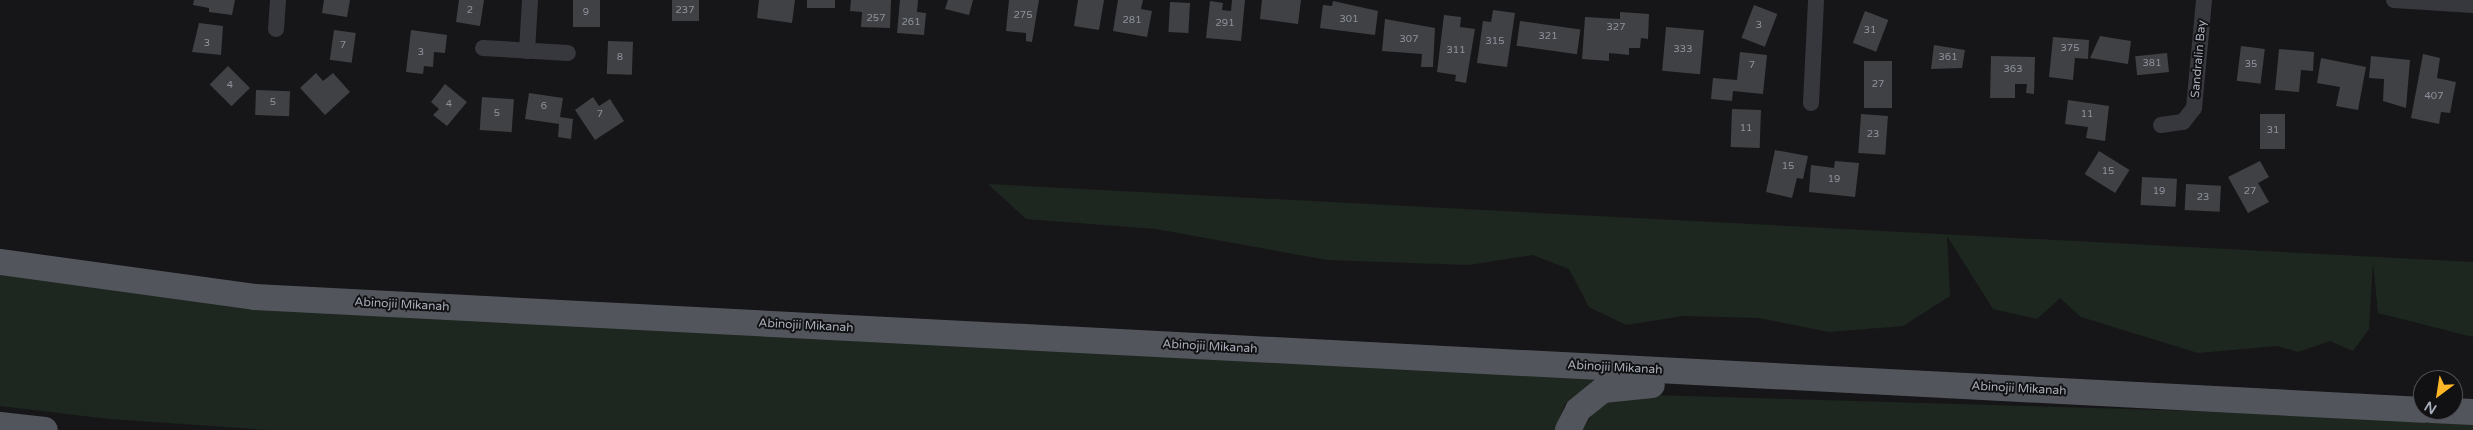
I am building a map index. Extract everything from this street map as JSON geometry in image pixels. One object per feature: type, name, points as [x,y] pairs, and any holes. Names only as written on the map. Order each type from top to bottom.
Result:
[{"type":"main road","name":"Abinojii Mikanah","points":[[0,262],[254,297],[2413,409]]},
{"type":"main road","points":[[1568,430],[1586,401],[1603,390],[1623,385],[1784,390],[1905,384]]},
{"type":"main road","points":[[0,426],[45,430]]},
{"type":"street","points":[[276,29],[278,0]]},
{"type":"street","points":[[527,51],[530,0]]},
{"type":"street","points":[[1811,103],[1816,0]]},
{"type":"street","name":"Sandralin Bay","points":[[2160,125],[2183,122],[2194,108],[2204,0]]},
{"type":"street","points":[[2394,0],[2473,5]]},
{"type":"street","points":[[483,48],[568,53]]},
{"type":"shaded area","points":[[988,184],[2473,262],[2473,337],[2378,313],[2373,262],[2369,329],[2353,351],[2330,341],[2298,352],[2277,346],[2198,353],[2081,317],[2060,298],[2037,319],[1993,309],[1947,236],[1950,296],[1903,326],[1829,332],[1759,318],[1683,316],[1626,325],[1589,307],[1569,269],[1533,255],[1469,265],[1327,260],[1156,229],[1026,219]]},
{"type":"shaded area","points":[[0,271],[1594,376],[1594,383],[1565,404],[1555,430],[269,430],[109,419],[0,406]]},
{"type":"shaded area","points":[[1617,394],[2395,417],[2413,418],[2413,420],[2473,421],[2473,430],[1582,430],[1600,404]]},
{"type":"building","points":[[194,0],[235,0],[232,15],[209,12],[209,8],[193,5]]},
{"type":"building","points":[[324,0],[350,0],[347,17],[322,13]]},
{"type":"building","points":[[459,0],[484,0],[480,26],[456,22]]},
{"type":"building","points":[[573,0],[600,0],[600,27],[573,27]]},
{"type":"building","points":[[672,0],[699,0],[699,21],[672,21]]},
{"type":"building","points":[[759,0],[795,0],[792,23],[757,18]]},
{"type":"building","points":[[807,0],[835,0],[835,8],[807,8]]},
{"type":"building","points":[[851,0],[891,0],[890,28],[861,27],[862,12],[850,11]]},
{"type":"building","points":[[900,0],[918,0],[917,12],[926,13],[924,35],[897,33]]},
{"type":"building","points":[[948,0],[973,0],[969,15],[945,9]]},
{"type":"building","points":[[1009,0],[1039,0],[1032,42],[1026,41],[1026,33],[1006,31]]},
{"type":"building","points":[[1078,0],[1104,0],[1099,30],[1074,26]]},
{"type":"building","points":[[1118,0],[1143,0],[1141,9],[1152,11],[1147,37],[1113,31]]},
{"type":"building","points":[[1232,0],[1245,0],[1241,41],[1206,38],[1210,1],[1223,3],[1222,10],[1231,11]]},
{"type":"building","points":[[1262,0],[1301,0],[1298,24],[1260,19]]},
{"type":"building","points":[[1333,1],[1378,11],[1375,35],[1320,28],[1323,5],[1332,6]]},
{"type":"building","points":[[1170,2],[1190,3],[1188,33],[1168,32]]},
{"type":"building","points":[[1754,5],[1777,14],[1765,47],[1741,38]]},
{"type":"building","points":[[1493,10],[1515,13],[1507,67],[1477,63],[1483,21],[1491,22]]},
{"type":"building","points":[[1865,11],[1888,20],[1876,52],[1853,43]]},
{"type":"building","points":[[1620,12],[1649,14],[1648,39],[1641,38],[1640,48],[1629,48],[1629,55],[1609,53],[1609,61],[1582,59],[1585,17],[1620,19]]},
{"type":"building","points":[[1444,15],[1461,17],[1460,27],[1475,29],[1466,83],[1455,81],[1456,75],[1437,72]]},
{"type":"building","points":[[1385,19],[1435,28],[1433,67],[1421,67],[1422,54],[1382,51]]},
{"type":"building","points":[[1520,21],[1580,29],[1577,54],[1517,46]]},
{"type":"building","points":[[199,23],[223,26],[221,55],[192,52]]},
{"type":"building","points":[[1666,27],[1704,30],[1700,74],[1662,71]]},
{"type":"building","points":[[334,30],[356,33],[352,63],[330,60]]},
{"type":"building","points":[[411,30],[447,35],[445,53],[434,52],[433,67],[424,66],[423,74],[406,72]]},
{"type":"building","points":[[2100,36],[2131,41],[2128,64],[2090,58]]},
{"type":"building","points":[[2053,37],[2089,40],[2088,59],[2075,58],[2073,80],[2049,77]]},
{"type":"building","points":[[608,41],[633,42],[632,75],[607,74]]},
{"type":"building","points":[[1934,45],[1965,50],[1962,68],[1931,69]]},
{"type":"building","points":[[2241,46],[2265,49],[2261,84],[2237,81]]},
{"type":"building","points":[[2279,49],[2314,52],[2313,71],[2301,70],[2299,92],[2275,90]]},
{"type":"building","points":[[1740,52],[1767,55],[1763,94],[1733,91],[1732,101],[1711,99],[1713,78],[1737,80]]},
{"type":"building","points":[[2167,53],[2169,72],[2137,75],[2135,56]]},
{"type":"building","points":[[2423,54],[2440,58],[2437,78],[2456,82],[2450,113],[2441,112],[2439,124],[2411,118]]},
{"type":"building","points":[[1991,56],[2035,57],[2034,94],[2026,93],[2027,84],[2015,84],[2015,98],[1990,98]]},
{"type":"building","points":[[2371,56],[2410,60],[2406,108],[2383,101],[2384,79],[2369,78]]},
{"type":"building","points":[[2321,58],[2366,67],[2358,110],[2336,106],[2340,87],[2317,83]]},
{"type":"building","points":[[1864,61],[1892,61],[1892,108],[1864,108]]},
{"type":"building","points":[[228,66],[250,88],[232,106],[210,84]]},
{"type":"building","points":[[316,73],[323,81],[333,73],[350,92],[325,115],[300,88]]},
{"type":"building","points":[[445,84],[467,102],[447,126],[433,115],[439,109],[431,102]]},
{"type":"building","points":[[256,90],[290,91],[289,116],[255,115]]},
{"type":"building","points":[[529,93],[563,98],[560,117],[573,119],[571,139],[558,137],[559,124],[525,119]]},
{"type":"building","points":[[482,97],[514,99],[512,132],[480,130]]},
{"type":"building","points":[[593,97],[599,106],[610,99],[624,121],[595,140],[575,110]]},
{"type":"building","points":[[2068,100],[2109,106],[2105,141],[2086,138],[2088,127],[2065,124]]},
{"type":"building","points":[[1732,109],[1761,110],[1760,148],[1731,147]]},
{"type":"building","points":[[1861,114],[1888,116],[1885,155],[1858,153]]},
{"type":"building","points":[[2260,114],[2285,114],[2285,149],[2260,149]]},
{"type":"building","points":[[1775,150],[1808,156],[1803,179],[1797,178],[1792,198],[1766,192]]},
{"type":"building","points":[[2099,151],[2130,170],[2115,193],[2085,174]]},
{"type":"building","points":[[1835,161],[1859,163],[1855,197],[1809,192],[1811,165],[1834,168]]},
{"type":"building","points":[[2260,161],[2269,177],[2258,183],[2269,202],[2248,213],[2228,177]]},
{"type":"building","points":[[2142,177],[2177,179],[2175,207],[2141,205]]},
{"type":"building","points":[[2186,184],[2221,186],[2220,212],[2185,210]]}]
